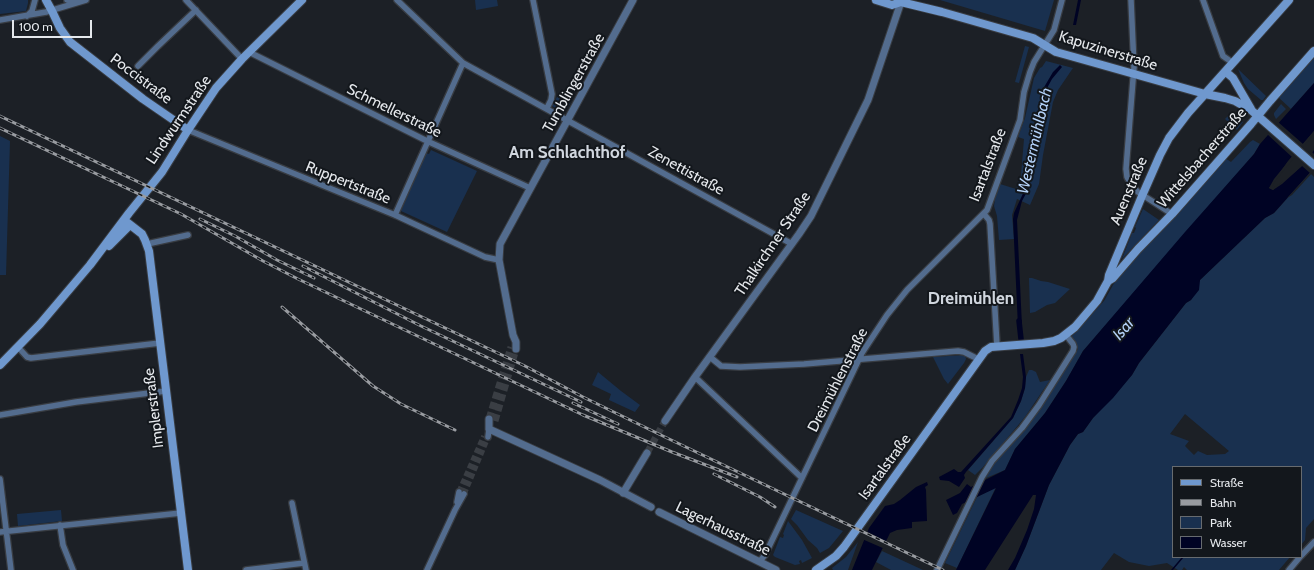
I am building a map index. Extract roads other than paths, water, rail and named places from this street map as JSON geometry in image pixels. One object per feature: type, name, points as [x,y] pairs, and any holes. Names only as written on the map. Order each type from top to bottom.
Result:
[{"type":"main road","name":"Poccistraße","points":[[46,0],[60,28],[70,42],[143,99],[188,130]]},
{"type":"main road","name":"Lindwurmstraße","points":[[0,365],[40,324],[90,265],[129,224],[216,88],[242,59],[302,0]]},
{"type":"main road","name":"Kapuzinerstraße","points":[[876,0],[892,5],[901,1],[1027,37],[1036,40],[1058,52],[1205,94],[1225,98],[1240,103],[1255,113]]},
{"type":"main road","name":"Auenstraße","points":[[980,356],[988,348],[997,346],[1054,341],[1066,335],[1097,301],[1108,282],[1109,275],[1142,196],[1169,138],[1205,94],[1289,0]]},
{"type":"main road","name":"Wittelsbacherstraße","points":[[1108,282],[1172,214],[1255,113],[1314,52]]},
{"type":"main road","points":[[1226,72],[1233,78],[1255,113],[1314,165]]},
{"type":"main road","name":"Implerstraße","points":[[129,224],[142,234],[147,244],[151,260],[188,570]]},
{"type":"main road","name":"Isartalstraße","points":[[816,570],[836,556],[844,547],[940,415],[980,356]]},
{"type":"street","points":[[27,16],[32,11],[35,0]]},
{"type":"street","points":[[67,0],[83,1]]},
{"type":"street","points":[[186,0],[242,59]]},
{"type":"street","points":[[398,0],[463,63],[547,108],[552,94],[533,0]]},
{"type":"street","name":"Tumblingerstraße","points":[[514,348],[514,335],[499,260],[499,248],[501,241],[633,0]]},
{"type":"street","name":"Isartalstraße","points":[[997,346],[990,224],[989,220],[984,214],[987,210],[1020,120],[1024,92],[1032,68],[1054,30],[1062,0]]},
{"type":"street","points":[[1131,0],[1133,74],[1127,177],[1132,186],[1142,196],[1172,214]]},
{"type":"street","points":[[1203,0],[1223,56],[1233,63]]},
{"type":"street","points":[[0,20],[52,11],[83,1]]},
{"type":"street","name":"Thalkirchner Straße","points":[[665,421],[803,229],[819,201],[868,100],[901,1]]},
{"type":"street","points":[[138,66],[196,10]]},
{"type":"street","name":"Schmellerstraße","points":[[249,52],[427,141],[530,188]]},
{"type":"street","points":[[395,215],[463,63]]},
{"type":"street","name":"Zenettistraße","points":[[547,108],[792,244]]},
{"type":"street","name":"Ruppertstraße","points":[[188,130],[395,215],[482,256],[499,260]]},
{"type":"street","name":"Dreimühlenstraße","points":[[760,561],[860,360],[862,353],[907,290],[984,214]]},
{"type":"street","points":[[147,244],[188,236]]},
{"type":"street","points":[[937,570],[980,481],[992,461],[1014,438],[1039,405],[1073,351],[1073,344],[1066,335]]},
{"type":"street","points":[[18,347],[27,357],[31,358],[160,343]]},
{"type":"street","points":[[710,357],[720,366],[764,367],[958,351],[980,356]]},
{"type":"street","points":[[695,378],[802,478]]},
{"type":"street","points":[[0,415],[76,402],[166,391]]},
{"type":"street","points":[[486,436],[492,420]]},
{"type":"street","points":[[489,429],[600,480],[651,507]]},
{"type":"street","points":[[623,493],[647,453]]},
{"type":"street","points":[[0,479],[11,570]]},
{"type":"street","points":[[427,570],[461,493]]},
{"type":"street","points":[[292,503],[306,570]]},
{"type":"street","name":"Lagerhausstraße","points":[[659,512],[776,570]]},
{"type":"street","points":[[0,532],[181,513]]},
{"type":"street","points":[[60,525],[63,546],[73,570]]},
{"type":"street","points":[[1302,556],[1314,542]]},
{"type":"street","points":[[1289,570],[1300,558]]},
{"type":"street","points":[[246,570],[304,563]]},
{"type":"water","points":[[1078,0],[1081,0],[1076,25],[1073,25]]},
{"type":"water","points":[[1060,65],[1062,67],[1052,79],[1046,90],[1029,188],[1022,201],[1017,220],[1022,326],[1018,327],[1013,219],[1014,213],[1026,187],[1043,89],[1053,72]]},
{"type":"water","name":"Isar","points":[[1314,83],[1314,131],[1288,161],[1269,188],[1273,190],[1302,166],[1314,150],[1314,168],[1274,213],[1265,218],[1200,280],[1199,290],[1191,300],[1186,303],[1139,363],[1132,375],[1113,398],[1093,418],[1083,432],[1078,434],[1070,445],[1049,485],[1026,546],[1015,570],[1008,570],[1027,530],[1034,509],[1036,495],[1033,495],[985,570],[956,570],[996,488],[962,504],[957,513],[953,515],[946,500],[960,493],[967,484],[971,487],[1005,470],[1015,449],[1045,413],[1083,351]]},
{"type":"water","points":[[1020,354],[1023,354],[1026,377],[1025,388],[1013,418],[966,472],[964,475],[965,478],[959,487],[949,481],[940,480],[939,477],[954,469],[961,472],[1011,417],[1022,388],[1023,377]]},
{"type":"water","points":[[927,482],[928,485],[925,487],[927,521],[912,522],[912,528],[897,530],[890,533],[872,570],[852,570],[869,528],[885,506],[894,504],[916,487]]},
{"type":"waterway","name":"Westermühlbach","points":[[1019,321],[1021,339]]},
{"type":"waterway","points":[[1172,570],[1182,558]]},
{"type":"tunnel","points":[[489,419],[511,347]]},
{"type":"tunnel","points":[[495,421],[516,349]]},
{"type":"tunnel","points":[[647,453],[665,421]]},
{"type":"tunnel","points":[[459,492],[484,436]]},
{"type":"tunnel","points":[[464,494],[488,437]]},
{"type":"railway","points":[[0,116],[525,366],[583,397],[667,438],[943,570]]},
{"type":"railway","points":[[0,128],[181,214],[263,261],[298,279],[583,415],[737,477]]},
{"type":"railway","points":[[200,219],[314,278]]},
{"type":"railway","points":[[303,266],[421,326],[581,402]]},
{"type":"railway","points":[[282,307],[373,386],[401,404],[455,430]]},
{"type":"railway","points":[[573,403],[618,424]]},
{"type":"railway","points":[[714,474],[760,497],[775,507]]},
{"type":"district","name":"Am Schlachthof","points":[[567,153]]},
{"type":"district","name":"Dreimühlen","points":[[971,299]]}]
